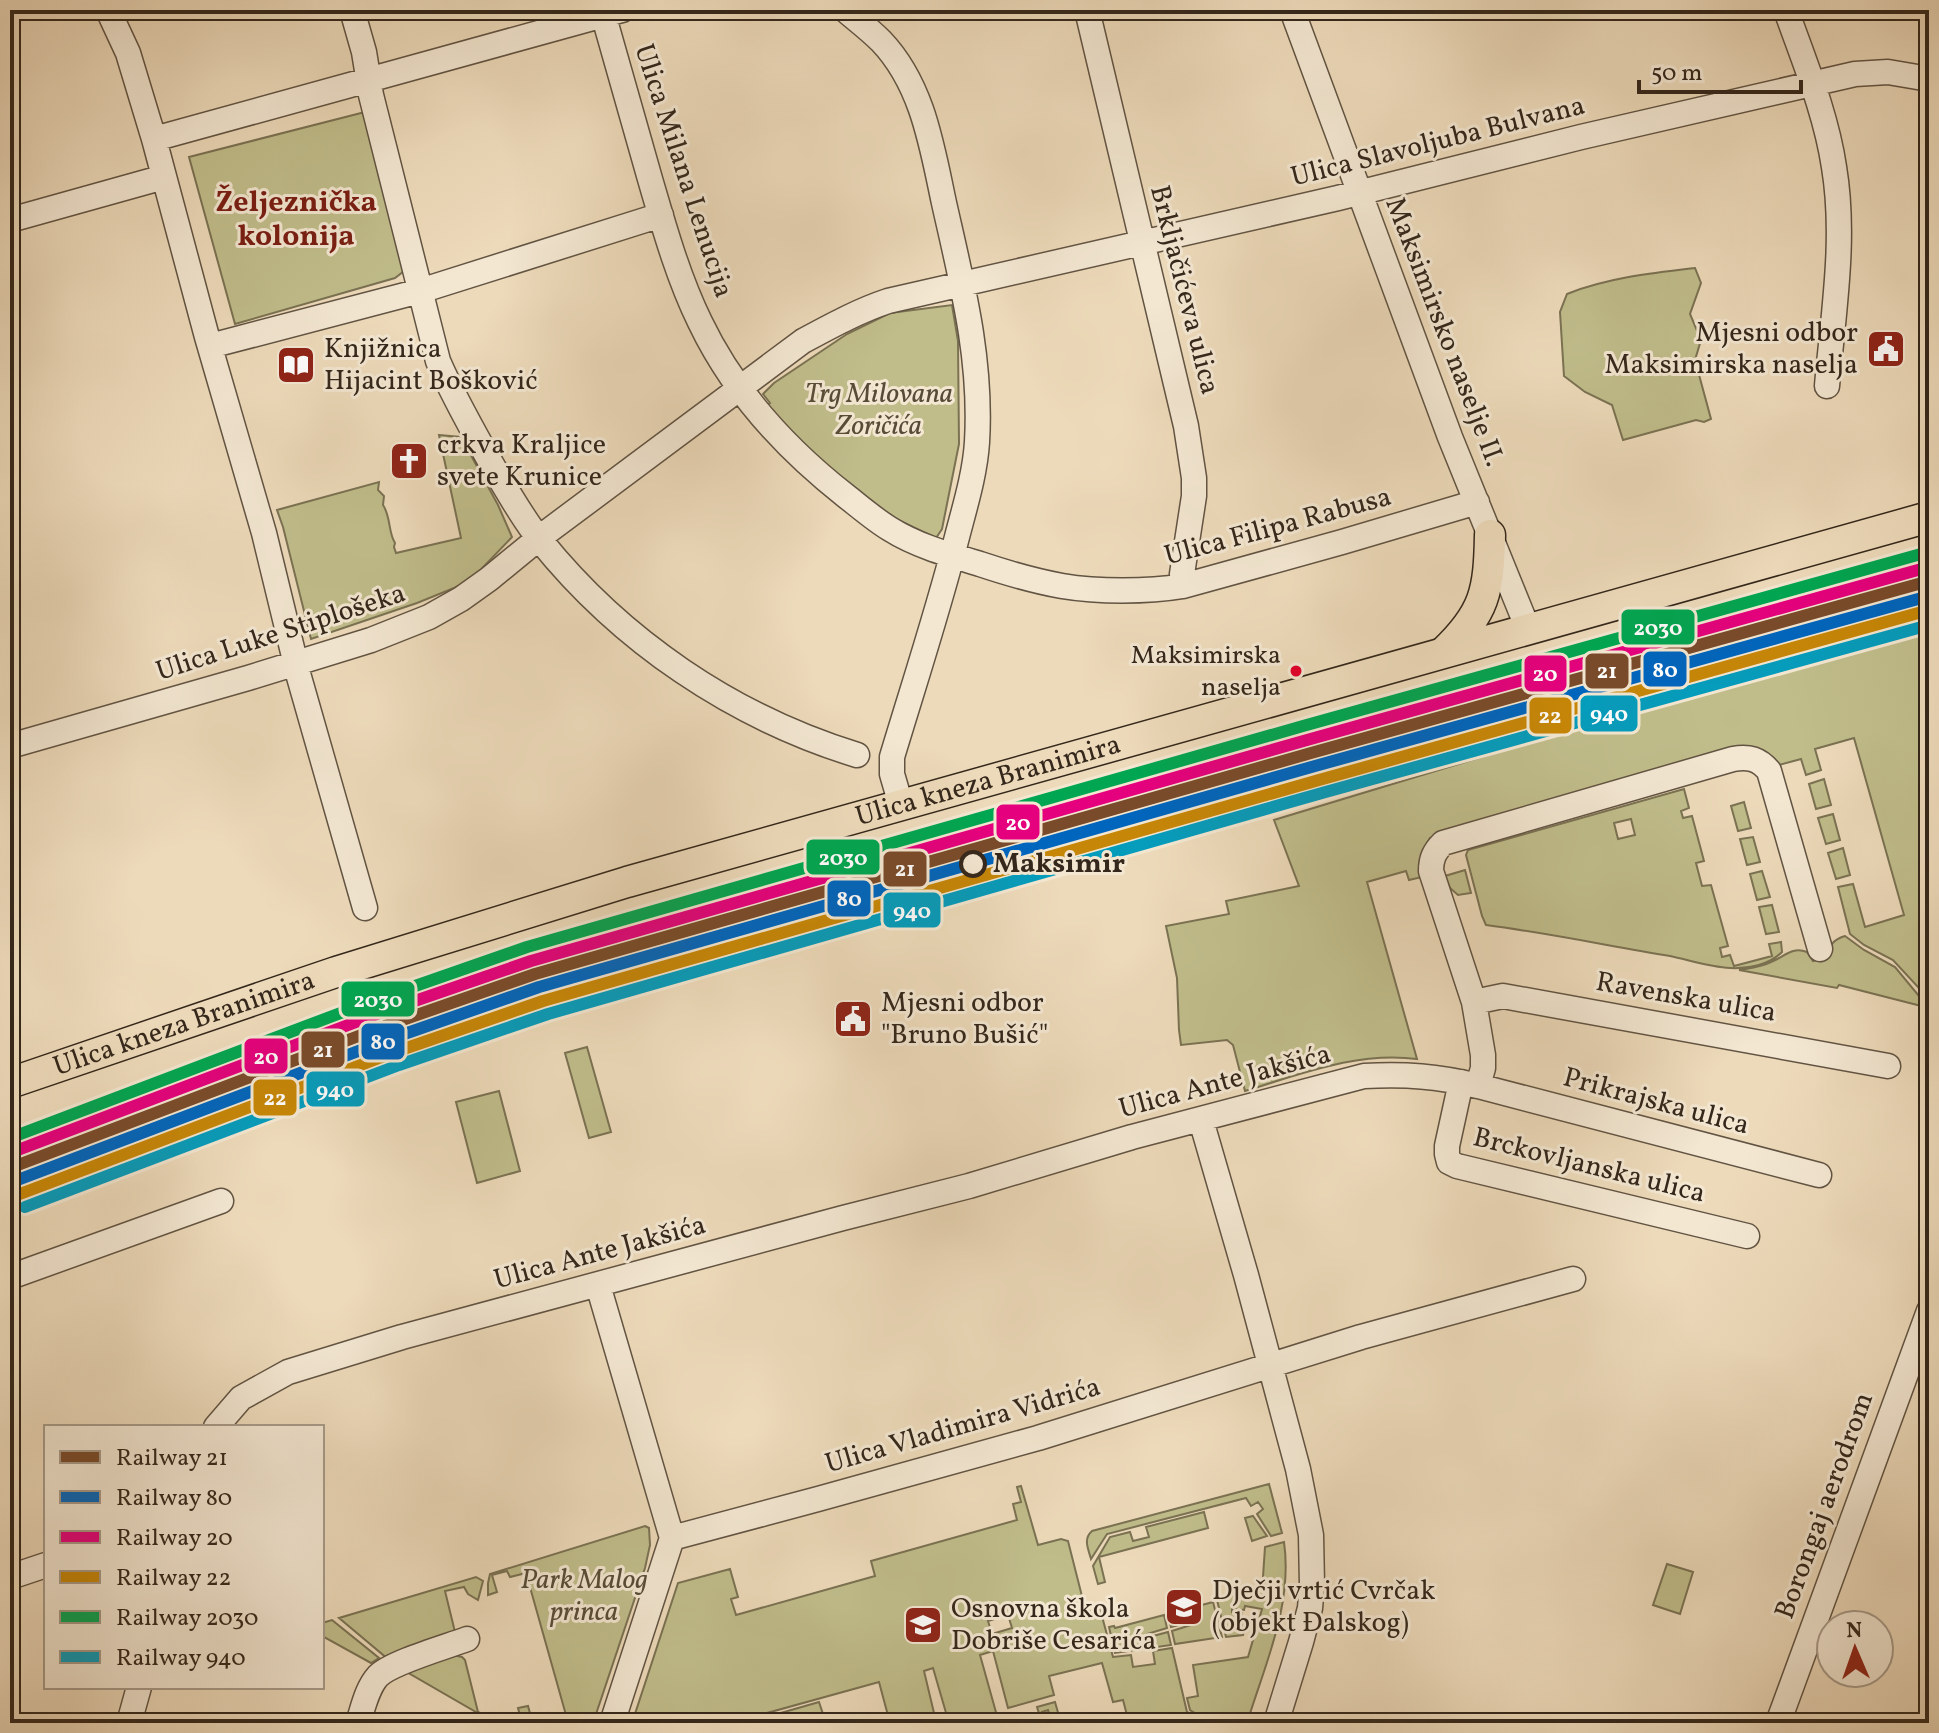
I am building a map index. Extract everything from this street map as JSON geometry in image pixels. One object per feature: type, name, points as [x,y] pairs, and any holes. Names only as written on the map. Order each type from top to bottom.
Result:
[{"type":"main road","name":"Ulica kneza Branimira","points":[[10,1083],[252,1000],[627,882],[1927,516]]},
{"type":"main road","points":[[1442,653],[1464,632],[1477,613],[1487,585],[1490,535]]},
{"type":"street","points":[[108,10],[128,53],[154,139],[264,533],[295,662],[365,908]]},
{"type":"street","points":[[352,10],[438,361],[453,395],[511,497],[539,538],[595,600],[686,674],[764,718],[818,743],[857,755]]},
{"type":"street","points":[[845,10],[881,40],[895,57],[919,103],[929,133],[963,284],[978,390],[977,445],[970,485],[892,757],[892,774],[901,805]]},
{"type":"street","name":"Brkljačićeva ulica","points":[[1087,10],[1186,426],[1194,496],[1182,574],[1183,586]]},
{"type":"street","name":"Maksimirsko naselje II.","points":[[1292,10],[1450,437],[1528,629]]},
{"type":"street","points":[[1786,10],[1823,116],[1834,167],[1838,249],[1827,386]]},
{"type":"street","points":[[154,139],[368,82],[609,12]]},
{"type":"street","name":"Ulica Milana Lenucija","points":[[609,12],[661,215],[683,284],[725,370],[739,388]]},
{"type":"street","name":"Ulica Slavoljuba Bulvana","points":[[963,284],[1812,84],[1873,72],[1929,79]]},
{"type":"street","points":[[10,220],[164,177]]},
{"type":"street","points":[[210,346],[420,291],[661,215]]},
{"type":"street","points":[[952,556],[890,529],[821,477],[797,456],[739,388],[803,341],[864,309],[963,284]]},
{"type":"street","name":"Ulica Luke Stiplošeka","points":[[10,746],[248,678],[371,640],[429,617],[489,579],[739,388]]},
{"type":"street","name":"Ulica Filipa Rabusa","points":[[952,556],[1062,586],[1160,590],[1342,542],[1477,502]]},
{"type":"street","points":[[1470,1084],[1483,1068],[1483,1055],[1474,1002],[1431,871],[1431,860],[1443,843],[1743,757],[1753,758],[1769,771],[1820,949]]},
{"type":"street","name":"Ravenska ulica","points":[[1474,1002],[1503,996],[1888,1066]]},
{"type":"street","name":"Ulica Ante Jakšića","points":[[218,1425],[241,1398],[288,1372],[402,1337],[969,1186],[1132,1137],[1364,1076],[1404,1074],[1470,1084]]},
{"type":"street","name":"Prikrajska ulica","points":[[1470,1084],[1819,1175]]},
{"type":"street","name":"Brckovljanska ulica","points":[[1470,1084],[1447,1146],[1449,1162],[1747,1236]]},
{"type":"street","points":[[1201,1120],[1305,1495],[1311,1535],[1310,1608],[1276,1723]]},
{"type":"street","points":[[10,1277],[221,1201]]},
{"type":"street","name":"Ulica Vladimira Vidrića","points":[[672,1538],[1038,1438],[1361,1337],[1573,1279]]},
{"type":"street","points":[[598,1285],[672,1538],[612,1723]]},
{"type":"street","name":"Borongaj aerodrom","points":[[1778,1723],[1929,1311]]},
{"type":"street","points":[[10,1577],[44,1566]]},
{"type":"street","points":[[358,1723],[373,1684],[385,1671],[467,1639]]},
{"type":"street","points":[[129,1723],[138,1689]]},
{"type":"green space","points":[[365,112],[404,271],[395,278],[235,324],[189,157]]},
{"type":"green space","points":[[1695,268],[1701,283],[1690,314],[1701,340],[1695,360],[1711,419],[1704,422],[1696,420],[1623,440],[1612,405],[1585,392],[1564,376],[1560,312],[1567,294],[1614,280]]},
{"type":"green space","name":"Trg Milovana Zoričića","points":[[952,305],[958,341],[959,444],[942,529],[936,538],[892,517],[847,487],[764,407],[770,403],[763,394],[774,383],[847,334],[890,313]]},
{"type":"green space","points":[[439,435],[461,437],[512,537],[469,582],[311,639],[277,510],[379,482],[378,490],[384,496],[383,505],[396,553],[461,538]]},
{"type":"green space","points":[[1929,624],[1929,999],[1893,960],[1850,934],[1838,887],[1853,884],[1865,927],[1904,915],[1854,738],[1815,749],[1821,770],[1806,775],[1801,759],[1779,765],[1761,751],[1575,795],[1430,838],[1423,850],[1422,877],[1409,880],[1406,871],[1367,882],[1417,1059],[1395,1057],[1352,1061],[1245,1091],[1233,1045],[1227,1040],[1181,1045],[1177,978],[1166,926],[1229,914],[1226,901],[1299,886],[1274,820]]},
{"type":"green space","points":[[1824,779],[1831,805],[1816,809],[1809,784]]},
{"type":"green space","points":[[1684,789],[1689,808],[1681,811],[1683,818],[1692,816],[1704,861],[1696,863],[1702,886],[1711,885],[1728,946],[1720,948],[1722,957],[1730,955],[1734,966],[1772,956],[1769,944],[1781,942],[1782,952],[1758,965],[1723,967],[1486,925],[1466,855],[1468,850]],"holes":[[[1631,819],[1635,835],[1618,839],[1614,823]]]},
{"type":"green space","points":[[1744,802],[1751,828],[1738,831],[1731,806]]},
{"type":"green space","points":[[1833,814],[1840,840],[1826,844],[1818,818]]},
{"type":"green space","points":[[1753,837],[1760,862],[1747,865],[1740,839]]},
{"type":"green space","points":[[1843,848],[1850,875],[1836,879],[1828,853]]},
{"type":"green space","points":[[1465,870],[1471,893],[1458,895],[1450,888],[1445,876]]},
{"type":"green space","points":[[1762,871],[1770,897],[1757,900],[1750,874]]},
{"type":"green space","points":[[1772,905],[1779,932],[1766,934],[1759,907]]},
{"type":"green space","points":[[1845,936],[1895,967],[1929,1008],[1839,985],[1837,988],[1739,970],[1763,965],[1797,950],[1807,952],[1813,961],[1829,957],[1832,944]]},
{"type":"green space","points":[[587,1047],[611,1132],[589,1138],[565,1053]]},
{"type":"green space","points":[[499,1091],[520,1171],[477,1183],[456,1102]]},
{"type":"green space","points":[[1269,1484],[1282,1533],[1271,1536],[1257,1514],[1263,1509],[1258,1502],[1251,1506],[1246,1498],[1107,1534],[1091,1559],[1087,1540],[1092,1531]]},
{"type":"green space","name":"Osnovna škola Dobriše Cesarića","points":[[1021,1486],[1038,1545],[1061,1539],[1068,1541],[1086,1612],[1100,1609],[1113,1657],[1131,1655],[1133,1667],[1155,1664],[1153,1651],[1172,1648],[1187,1712],[1209,1723],[1129,1723],[1123,1700],[1113,1702],[1102,1663],[1049,1676],[1054,1695],[1008,1708],[993,1651],[980,1655],[999,1723],[949,1723],[933,1668],[924,1671],[934,1713],[896,1723],[890,1723],[879,1682],[731,1723],[632,1723],[678,1583],[730,1569],[738,1597],[731,1599],[736,1615],[875,1576],[871,1561],[1017,1520],[1013,1504],[1021,1502],[1017,1487]],"holes":[[[1008,1615],[1012,1628],[992,1634],[988,1621]]]},
{"type":"green space","points":[[1204,1512],[1208,1528],[1099,1557],[1105,1582],[1098,1584],[1093,1566],[1110,1537],[1130,1532],[1133,1541],[1149,1537],[1146,1527]]},
{"type":"green space","points":[[1253,1516],[1267,1536],[1252,1541],[1245,1518]]},
{"type":"green space","name":"Park Malog princa","points":[[645,1526],[649,1528],[650,1545],[645,1568],[593,1723],[522,1723],[518,1708],[528,1706],[531,1717],[547,1713],[550,1720],[566,1715],[526,1573],[510,1577],[507,1571],[492,1575],[497,1592],[488,1595],[490,1574]]},
{"type":"green space","points":[[1284,1542],[1285,1589],[1281,1611],[1247,1723],[1211,1723],[1190,1710],[1187,1698],[1198,1696],[1193,1665],[1248,1657],[1262,1609],[1245,1606],[1244,1610],[1232,1609],[1232,1612],[1242,1613],[1240,1626],[1247,1619],[1243,1635],[1226,1637],[1217,1600],[1266,1587],[1263,1577],[1265,1547]]},
{"type":"green space","points":[[1667,1564],[1693,1572],[1680,1614],[1653,1605]]},
{"type":"green space","points":[[476,1577],[483,1581],[478,1600],[468,1594],[464,1587],[445,1591],[456,1636],[388,1659],[339,1618]]},
{"type":"green space","points":[[1213,1602],[1222,1637],[1175,1644],[1172,1631],[1194,1624],[1194,1621],[1171,1627],[1168,1614]]},
{"type":"green space","points":[[1164,1615],[1167,1628],[1147,1634],[1149,1637],[1168,1632],[1171,1645],[1115,1653],[1109,1627]]},
{"type":"green space","points":[[332,1620],[379,1658],[371,1663],[324,1637],[324,1622]]},
{"type":"green space","points":[[453,1655],[465,1660],[478,1712],[497,1719],[516,1716],[518,1723],[495,1723],[405,1671]]},
{"type":"green space","points":[[819,1702],[826,1723],[746,1723]]},
{"type":"green space","points":[[1055,1702],[1061,1723],[1052,1723],[1048,1710],[1042,1712],[1045,1723],[1042,1723],[1037,1707]]},
{"type":"rail line","name":"2030","points":[[10,1138],[375,1000],[527,947],[1921,554]]},
{"type":"rail line","name":"20","points":[[10,1153],[380,1013],[531,961],[1925,568]]},
{"type":"rail line","name":"21","points":[[10,1168],[385,1026],[535,974],[1929,581]]},
{"type":"rail line","name":"80","points":[[15,1181],[390,1039],[539,987],[1315,766],[1929,596]]},
{"type":"rail line","name":"22","points":[[20,1194],[395,1052],[543,1001],[1929,610]]},
{"type":"rail line","name":"940","points":[[25,1207],[399,1065],[548,1014],[1322,793],[1929,625]]},
{"type":"place","name":"Mjesni odbor Maksimirska naselja","points":[[1886,349]]},
{"type":"place","name":"Knjižnica Hijacint Bošković","points":[[296,365]]},
{"type":"place","name":"crkva Kraljice svete Krunice","points":[[409,461]]},
{"type":"place","name":"Maksimirska naselja","points":[[1296,671]]},
{"type":"place","name":"Maksimir","points":[[973,864]]},
{"type":"place","name":"Mjesni odbor \"Bruno Bušić\"","points":[[853,1019]]},
{"type":"place","name":"Dječji vrtić Cvrčak (objekt Đalskog)","points":[[1184,1607]]},
{"type":"place","name":"Osnovna škola Dobriše Cesarića","points":[[923,1625]]},
{"type":"district","name":"Željeznička kolonija","points":[[296,220]]}]
